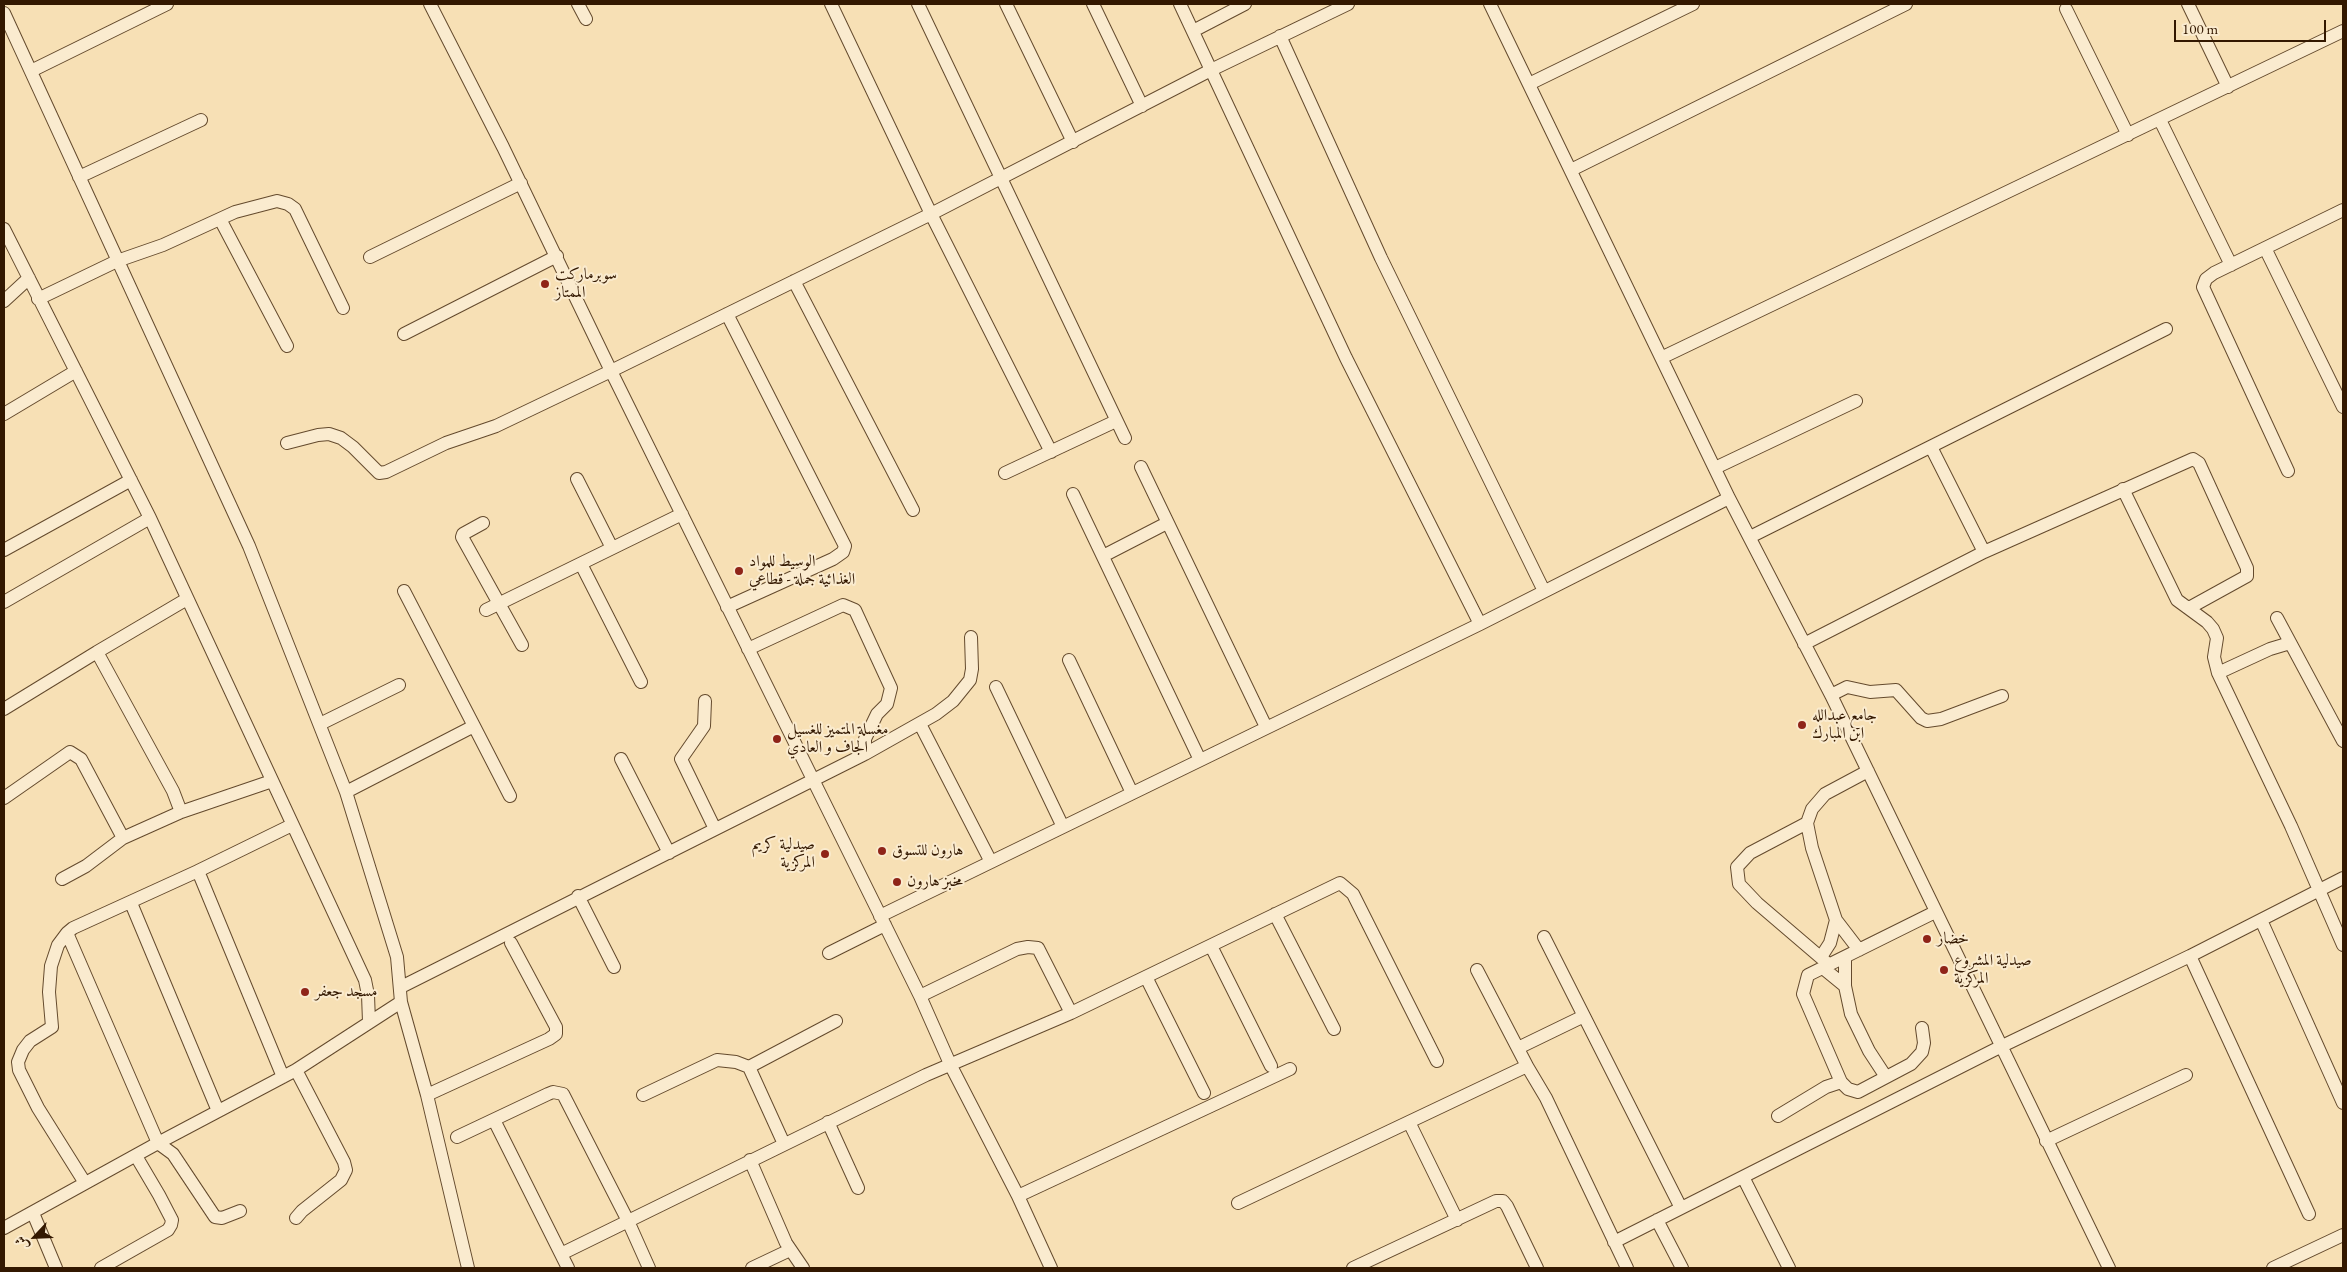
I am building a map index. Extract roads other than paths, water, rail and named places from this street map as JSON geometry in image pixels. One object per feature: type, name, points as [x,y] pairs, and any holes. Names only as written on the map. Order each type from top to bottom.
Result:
[{"type":"street","points":[[31,71],[166,4]]},
{"type":"street","points":[[430,4],[557,256],[611,371],[920,996],[951,1066],[1018,1196],[1052,1268]]},
{"type":"street","points":[[578,4],[586,19]]},
{"type":"street","points":[[831,4],[931,214],[1051,452]]},
{"type":"street","points":[[918,4],[1125,438]]},
{"type":"street","points":[[1006,4],[1073,142]]},
{"type":"street","points":[[1093,4],[1142,106]]},
{"type":"street","points":[[1180,4],[1346,358],[1480,624]]},
{"type":"street","points":[[1193,31],[1245,4]]},
{"type":"street","points":[[287,443],[329,434],[341,438],[353,447],[379,473],[386,472],[446,444],[496,426],[611,371],[1002,179],[1211,70],[1348,4]]},
{"type":"street","points":[[1490,4],[1663,358],[1729,498],[1831,695],[2000,1047],[2109,1268]]},
{"type":"street","points":[[1529,84],[1693,4]]},
{"type":"street","points":[[1571,170],[1906,4]]},
{"type":"street","points":[[2188,4],[2228,87]]},
{"type":"street","points":[[2066,9],[2128,135]]},
{"type":"street","points":[[4,12],[249,546],[346,792],[397,957],[402,1002],[427,1095],[468,1268]]},
{"type":"street","points":[[1663,358],[2343,31]]},
{"type":"street","points":[[1280,36],[1381,258],[1544,591]]},
{"type":"street","points":[[79,176],[201,120]]},
{"type":"street","points":[[2160,120],[2231,265]]},
{"type":"street","points":[[370,257],[521,184]]},
{"type":"street","points":[[38,299],[117,261],[163,246],[220,219],[262,204],[277,201],[288,204],[299,218],[343,308]]},
{"type":"street","points":[[2288,471],[2203,287],[2206,279],[2231,265],[2343,210]]},
{"type":"street","points":[[220,219],[287,346]]},
{"type":"street","points":[[4,229],[150,518],[233,693],[292,825],[365,980],[368,995],[369,1022]]},
{"type":"street","points":[[2265,248],[2343,407]]},
{"type":"street","points":[[404,334],[557,256]]},
{"type":"street","points":[[4,301],[29,278]]},
{"type":"street","points":[[794,281],[913,510]]},
{"type":"street","points":[[727,314],[845,546],[842,552],[833,560],[727,606]]},
{"type":"street","points":[[1750,537],[2166,329]]},
{"type":"street","points":[[4,414],[76,371]]},
{"type":"street","points":[[1715,468],[1856,401]]},
{"type":"street","points":[[1005,473],[1116,421]]},
{"type":"street","points":[[1931,447],[1984,552]]},
{"type":"street","points":[[1804,644],[1984,552],[2194,458],[2199,463],[2246,568],[2247,576],[2189,608]]},
{"type":"street","points":[[1141,467],[1266,727]]},
{"type":"street","points":[[577,479],[612,548]]},
{"type":"street","points":[[4,550],[131,480]]},
{"type":"street","points":[[2124,489],[2177,600],[2213,629],[2217,638],[2214,657],[2218,673],[2343,945]]},
{"type":"street","points":[[1073,494],[1200,760]]},
{"type":"street","points":[[828,953],[882,921],[991,862],[1480,624],[1729,498]]},
{"type":"street","points":[[486,610],[682,514]]},
{"type":"street","points":[[4,602],[150,518]]},
{"type":"street","points":[[483,523],[462,536],[522,645]]},
{"type":"street","points":[[1103,556],[1167,523]]},
{"type":"street","points":[[581,564],[640,682]]},
{"type":"street","points":[[404,591],[510,796]]},
{"type":"street","points":[[4,709],[187,599]]},
{"type":"street","points":[[748,649],[843,605],[854,610],[892,688],[887,704],[877,714],[865,739],[865,754]]},
{"type":"street","points":[[2277,618],[2343,741]]},
{"type":"street","points":[[401,987],[578,896],[670,853],[813,781],[920,724],[953,701],[966,686],[972,669],[971,637]]},
{"type":"street","points":[[2218,673],[2270,649],[2290,643]]},
{"type":"street","points":[[97,652],[173,791],[181,812]]},
{"type":"street","points":[[1069,660],[1132,793]]},
{"type":"street","points":[[320,724],[399,685]]},
{"type":"street","points":[[996,687],[1063,827]]},
{"type":"street","points":[[1831,695],[1847,687],[1870,692],[1896,690],[1927,721],[1941,719],[2002,696]]},
{"type":"street","points":[[705,701],[704,726],[681,759],[715,830]]},
{"type":"street","points":[[920,724],[991,862]]},
{"type":"street","points":[[346,792],[474,726]]},
{"type":"street","points":[[4,798],[64,755],[73,752],[82,759],[123,838]]},
{"type":"street","points":[[621,759],[670,853]]},
{"type":"street","points":[[1859,950],[1836,920],[1812,848],[1807,823],[1812,809],[1825,794],[1868,771]]},
{"type":"street","points":[[62,879],[86,866],[123,838],[181,812],[272,781]]},
{"type":"street","points":[[1807,823],[1750,852],[1738,867],[1739,884],[1757,903],[1825,963],[1845,986]]},
{"type":"street","points":[[85,1184],[38,1108],[25,1084],[19,1064],[23,1050],[30,1041],[52,1027],[49,992],[51,966],[58,945],[73,928],[130,903],[292,825]]},
{"type":"street","points":[[198,871],[283,1077]]},
{"type":"street","points":[[1614,1242],[2000,1047],[2190,956],[2343,878]]},
{"type":"street","points":[[562,1254],[926,1075],[951,1066],[1071,1013],[1340,883],[1353,894],[1437,1061]]},
{"type":"street","points":[[578,896],[614,967]]},
{"type":"street","points":[[130,903],[218,1111]]},
{"type":"street","points":[[1922,1028],[1924,1043],[1922,1052],[1910,1064],[1858,1092],[1848,1089],[1841,1082],[1803,994],[1808,975],[1825,963],[1845,957],[1935,912]]},
{"type":"street","points":[[1275,914],[1334,1029]]},
{"type":"street","points":[[1825,963],[1836,920]]},
{"type":"street","points":[[2261,920],[2343,1103]]},
{"type":"street","points":[[67,933],[158,1143],[173,1154],[215,1217],[222,1218],[240,1212]]},
{"type":"street","points":[[1544,937],[1680,1208]]},
{"type":"street","points":[[427,1095],[549,1039],[556,1034],[556,1027],[511,943]]},
{"type":"street","points":[[1211,946],[1270,1066]]},
{"type":"street","points":[[920,996],[1017,948],[1038,948],[1071,1013]]},
{"type":"street","points":[[2190,956],[2310,1214]]},
{"type":"street","points":[[1845,957],[1845,986],[1851,1014],[1869,1051],[1886,1077]]},
{"type":"street","points":[[1477,970],[1527,1066],[1546,1098],[1627,1268]]},
{"type":"street","points":[[1146,977],[1204,1093]]},
{"type":"street","points":[[4,1228],[296,1070],[402,1002]]},
{"type":"street","points":[[1518,1048],[1584,1016]]},
{"type":"street","points":[[749,1067],[836,1021]]},
{"type":"street","points":[[643,1095],[717,1060],[736,1062],[749,1067],[784,1144]]},
{"type":"street","points":[[1238,1204],[1527,1066]]},
{"type":"street","points":[[296,1070],[344,1162],[346,1170],[341,1180],[296,1218]]},
{"type":"street","points":[[1018,1196],[1290,1070]]},
{"type":"street","points":[[2046,1141],[2186,1075]]},
{"type":"street","points":[[1778,1116],[1826,1087],[1841,1082]]},
{"type":"street","points":[[458,1137],[548,1094],[553,1092],[563,1094],[628,1221],[649,1268]]},
{"type":"street","points":[[494,1120],[568,1268]]},
{"type":"street","points":[[828,1122],[858,1188]]},
{"type":"street","points":[[1410,1122],[1457,1220]]},
{"type":"street","points":[[100,1268],[168,1230],[172,1225],[172,1220],[160,1195],[136,1156]]},
{"type":"street","points":[[750,1160],[790,1250],[803,1268]]},
{"type":"street","points":[[1743,1177],[1789,1268]]},
{"type":"street","points":[[1353,1268],[1496,1201],[1503,1201],[1507,1206],[1537,1268]]},
{"type":"street","points":[[33,1213],[56,1268]]},
{"type":"street","points":[[1657,1220],[1682,1268]]},
{"type":"street","points":[[2273,1268],[2343,1235]]},
{"type":"street","points":[[752,1268],[790,1250]]},
{"type":"place","name":"سوبرماركت الممتاز","points":[[545,284]]},
{"type":"place","name":"الوسيط للمواد الغذائية جملة - قطاعي","points":[[739,571]]},
{"type":"place","name":"جامع عبدالله ابن المبارك","points":[[1802,725]]},
{"type":"place","name":"مغسلة المتميز للغسيل الجاف و العادي","points":[[777,739]]},
{"type":"place","name":"هارون للتسوق","points":[[882,851]]},
{"type":"place","name":"صيدلية كريم المركزية","points":[[825,854]]},
{"type":"place","name":"مخبز هارون","points":[[897,882]]},
{"type":"place","name":"خضار","points":[[1927,939]]},
{"type":"place","name":"صيدلية المشروع المركزية","points":[[1944,970]]},
{"type":"place","name":"مسجد جعفر","points":[[305,992]]}]
